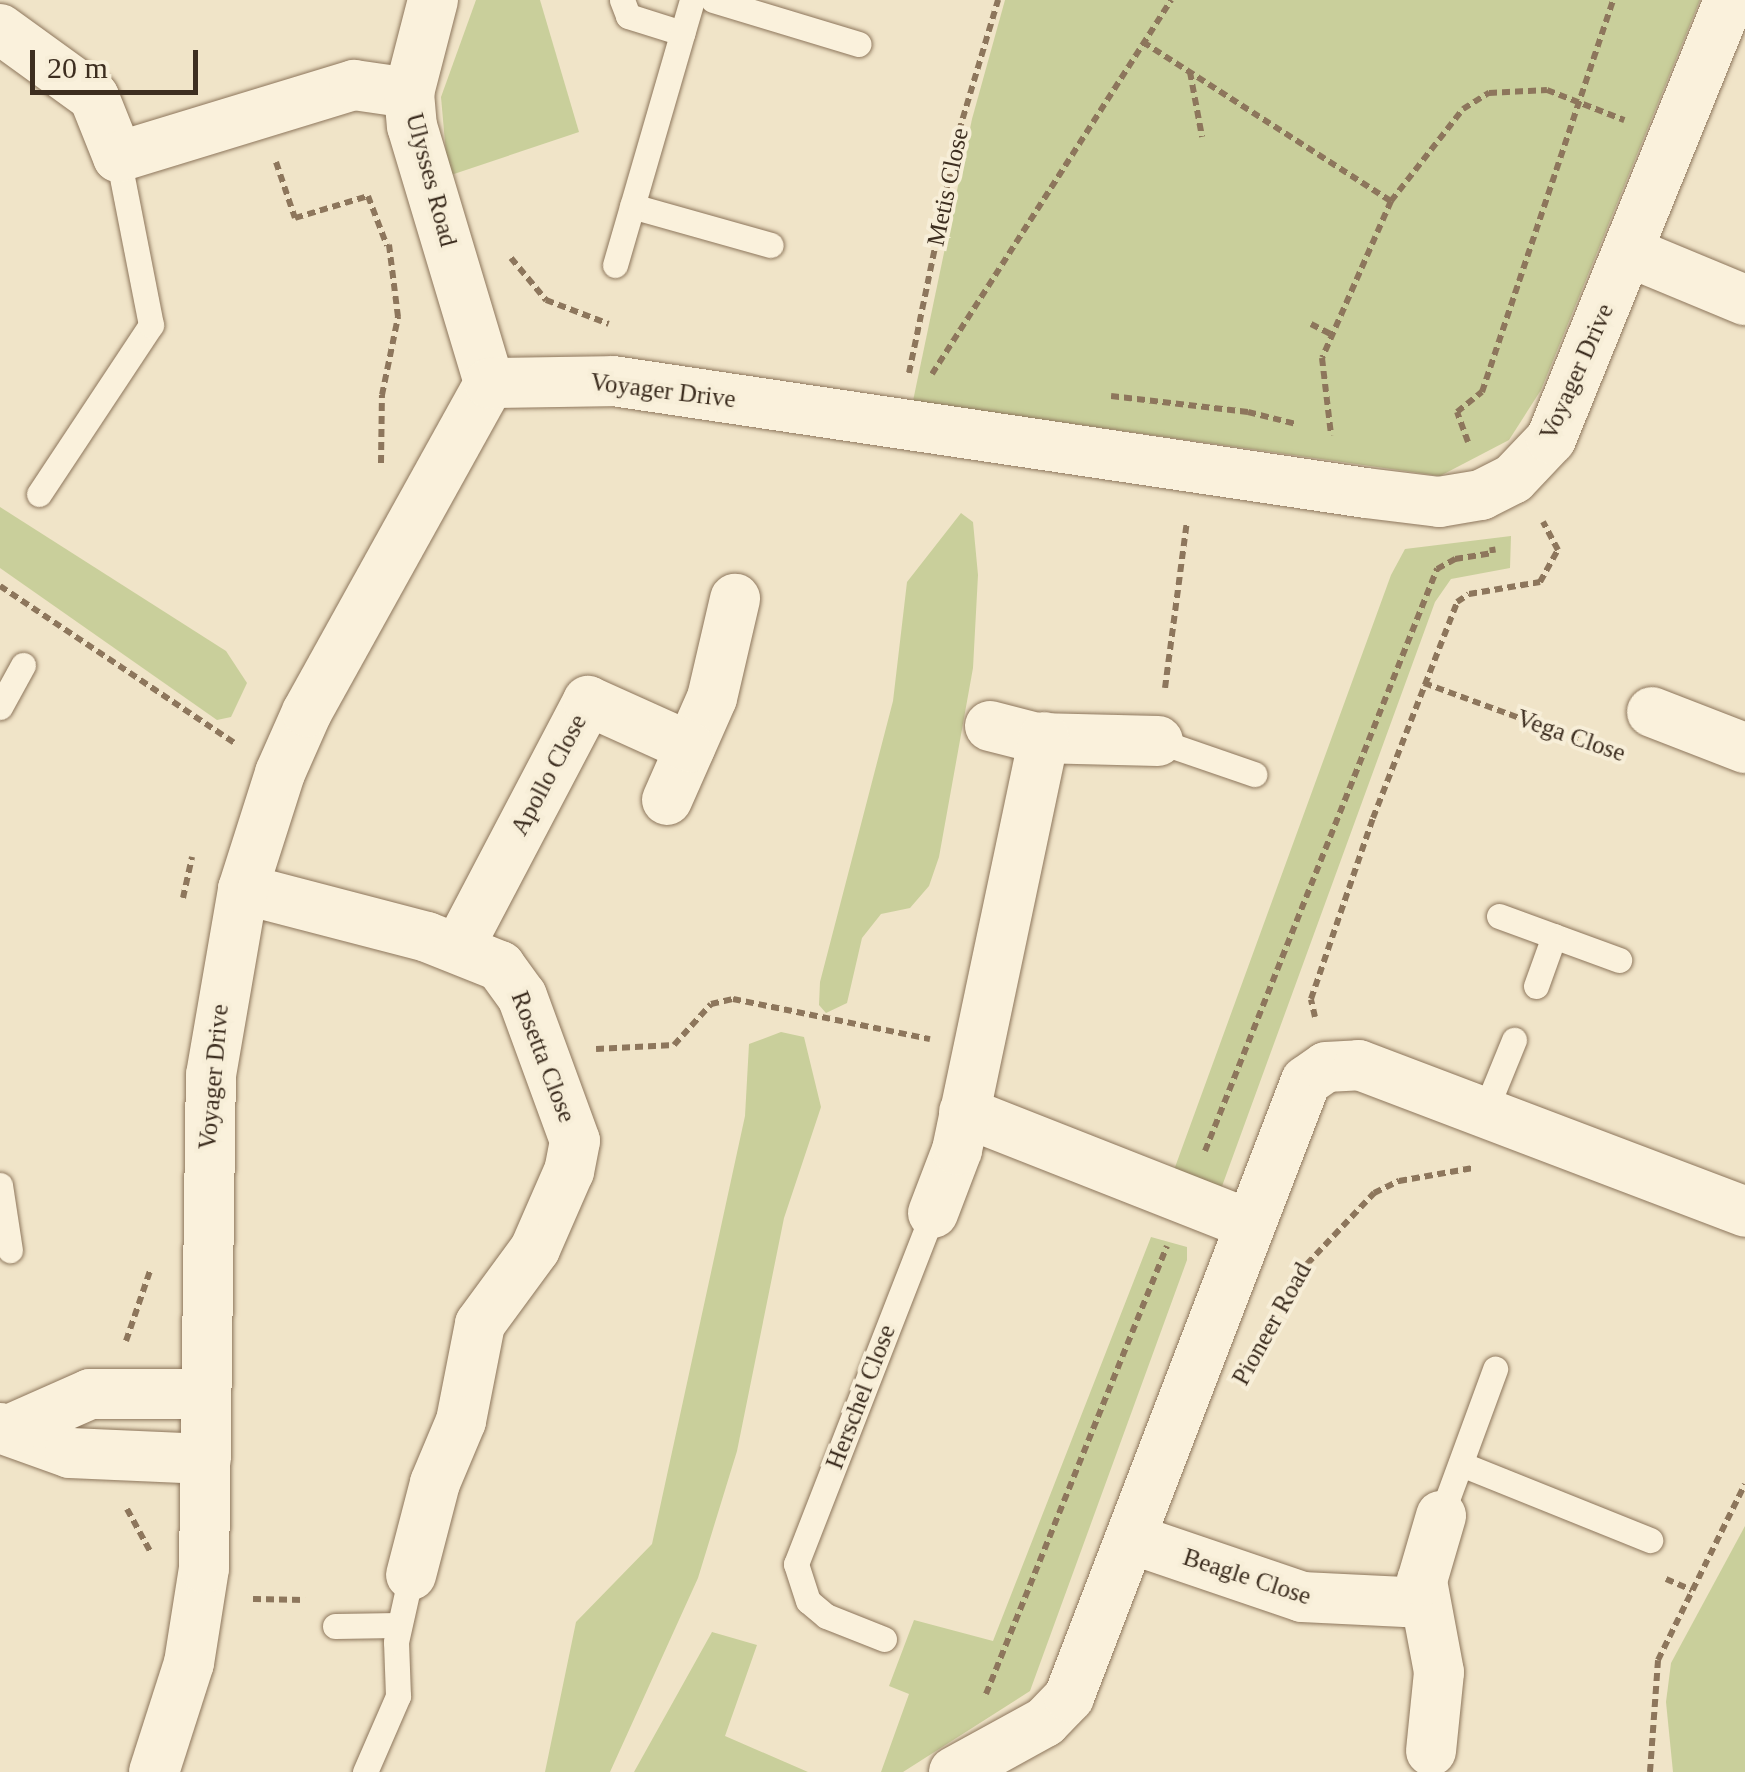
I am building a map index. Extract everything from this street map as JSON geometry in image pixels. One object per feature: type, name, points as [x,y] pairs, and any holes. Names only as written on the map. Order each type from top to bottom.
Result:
[{"type":"street","points":[[409,94],[433,0]]},
{"type":"street","name":"Voyager Drive","points":[[154,1772],[190,1663],[202,1596],[212,1044],[242,889],[280,773],[490,383],[613,381],[1438,502],[1497,487],[1551,439],[1729,0]]},
{"type":"street","points":[[5,42],[94,97],[118,156]]},
{"type":"street","name":"Ulysses Road","points":[[118,156],[354,85],[409,94],[412,126],[490,383]]},
{"type":"street","points":[[1629,252],[1745,300]]},
{"type":"street","points":[[668,800],[712,698],[734,599]]},
{"type":"street","name":"Apollo Close","points":[[459,948],[588,702],[690,747]]},
{"type":"street","name":"Vega Close","points":[[1652,712],[1745,748]]},
{"type":"street","points":[[990,726],[1044,737],[1158,742]]},
{"type":"street","name":"Herschel Close","points":[[933,1213],[964,1112],[1044,737]]},
{"type":"street","name":"Rosetta Close","points":[[242,889],[484,955],[511,977],[575,1140],[569,1171],[535,1249],[480,1324],[461,1421],[434,1483],[411,1575]]},
{"type":"street","points":[[1326,1067],[1359,1065],[1745,1212]]},
{"type":"street","name":"Pioneer Road","points":[[954,1772],[1045,1722],[1069,1698],[1298,1091],[1326,1067]]},
{"type":"street","points":[[964,1112],[1248,1224]]},
{"type":"street","points":[[6,1428],[90,1394],[206,1394]]},
{"type":"street","points":[[6,1428],[70,1453],[206,1459]]},
{"type":"street","points":[[1428,1762],[1438,1672],[1425,1603],[1424,1566],[1442,1516]]},
{"type":"street","name":"Beagle Close","points":[[1132,1539],[1302,1597],[1425,1603]]},
{"type":"lane","points":[[622,0],[628,16],[682,33]]},
{"type":"lane","points":[[615,265],[692,0]]},
{"type":"lane","points":[[713,0],[859,44]]},
{"type":"lane","points":[[39,494],[151,324],[118,156]]},
{"type":"lane","points":[[632,206],[771,245]]},
{"type":"lane","points":[[0,707],[23,665]]},
{"type":"lane","points":[[1158,742],[1254,774]]},
{"type":"lane","points":[[1499,916],[1620,960]]},
{"type":"lane","points":[[1536,986],[1554,936]]},
{"type":"lane","points":[[1485,1111],[1514,1040]]},
{"type":"lane","points":[[0,1185],[10,1250]]},
{"type":"lane","name":"Herschel Close","points":[[884,1639],[826,1616],[808,1601],[796,1564],[933,1213]]},
{"type":"lane","points":[[1442,1516],[1495,1369]]},
{"type":"lane","points":[[1460,1464],[1650,1540]]},
{"type":"lane","name":"Rosetta Close","points":[[365,1772],[398,1696],[398,1625],[411,1575]]},
{"type":"lane","points":[[335,1626],[398,1625]]},
{"type":"path","name":"Metis Close","points":[[908,376],[959,130],[998,0]]},
{"type":"path","points":[[929,380],[1171,0]]},
{"type":"path","points":[[1326,1067],[1312,1000],[1424,683],[1460,598],[1540,582],[1556,558],[1555,541],[1497,487],[1457,412],[1482,392],[1613,0]]},
{"type":"path","points":[[1143,42],[1391,201]]},
{"type":"path","points":[[1190,71],[1202,137]]},
{"type":"path","points":[[1331,436],[1321,367],[1331,334],[1391,201],[1463,109],[1490,92],[1547,90],[1673,140]]},
{"type":"path","points":[[259,113],[295,218],[368,196],[387,246]]},
{"type":"path","points":[[1311,324],[1331,334]]},
{"type":"path","points":[[1158,742],[1194,466]]},
{"type":"path","points":[[1006,1742],[985,1698],[1438,569],[1455,558],[1493,553],[1497,487]]},
{"type":"path","points":[[0,586],[280,773]]},
{"type":"path","name":"Vega Close","points":[[1424,683],[1634,760],[1652,712]]},
{"type":"path","points":[[542,1052],[674,1045],[712,1004],[733,1000],[975,1048]]},
{"type":"path","name":"Pioneer Road","points":[[1281,1298],[1310,1254],[1374,1194],[1399,1182],[1489,1169]]},
{"type":"path","points":[[1650,1772],[1658,1660],[1745,1484]]},
{"type":"green space","points":[[476,0],[540,0],[579,132],[448,176],[441,97]]},
{"type":"green space","points":[[1005,0],[1700,0],[1541,390],[1509,440],[1440,476],[913,401],[972,119]]},
{"type":"green space","points":[[0,507],[226,651],[247,683],[231,717],[217,720],[0,568]]},
{"type":"green space","points":[[961,513],[973,522],[978,575],[973,668],[939,857],[929,886],[910,908],[881,914],[862,938],[847,1003],[826,1013],[819,1005],[820,982],[893,701],[907,582]]},
{"type":"green space","points":[[1511,536],[1510,568],[1451,579],[1435,602],[1221,1189],[1174,1170],[1391,575],[1405,549]]},
{"type":"green space","points":[[781,1032],[804,1037],[821,1107],[784,1218],[737,1451],[698,1578],[610,1772],[545,1772],[576,1622],[652,1544],[745,1116],[749,1044]]},
{"type":"green space","points":[[1151,1237],[1187,1247],[1187,1260],[1030,1691],[903,1772],[881,1772],[909,1694],[889,1686],[914,1620],[993,1641]]},
{"type":"green space","points":[[1745,1526],[1745,1772],[1673,1772],[1666,1702],[1671,1663]]},
{"type":"green space","points":[[712,1632],[757,1645],[725,1736],[808,1772],[634,1772]]}]
